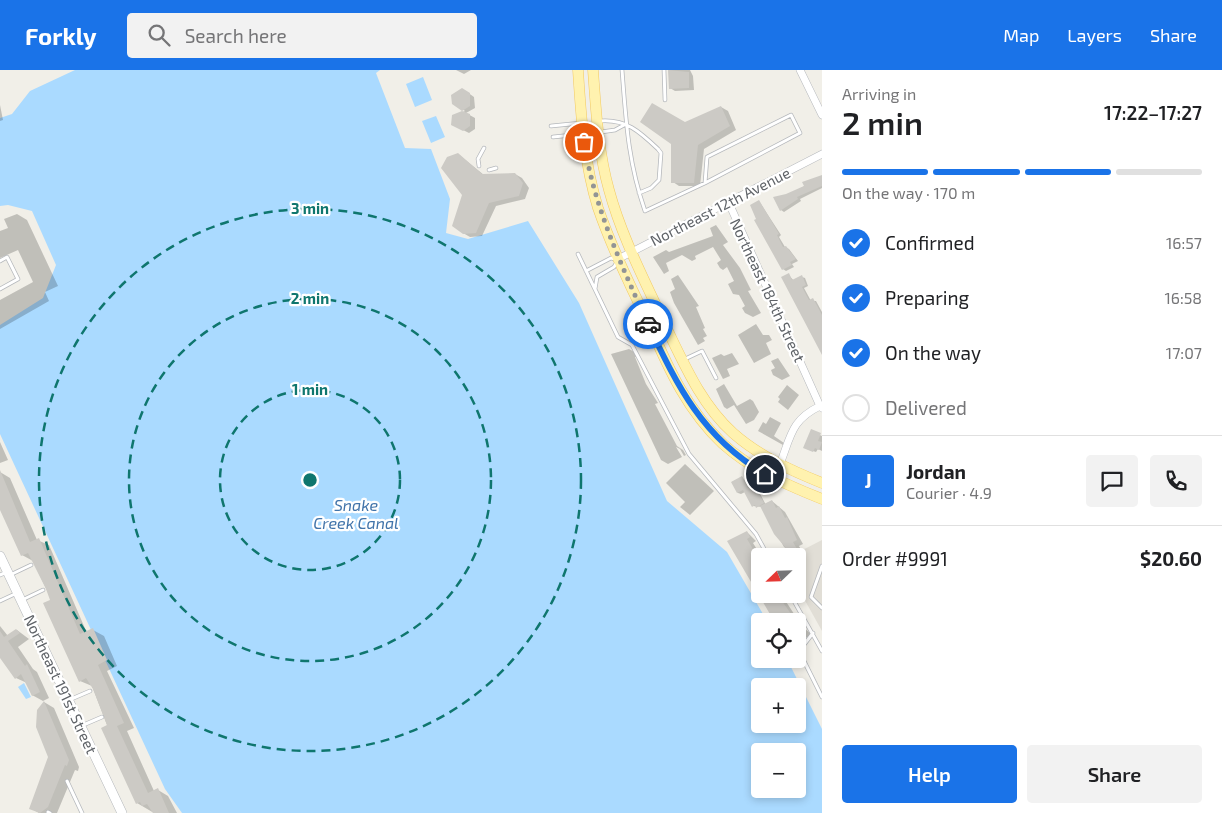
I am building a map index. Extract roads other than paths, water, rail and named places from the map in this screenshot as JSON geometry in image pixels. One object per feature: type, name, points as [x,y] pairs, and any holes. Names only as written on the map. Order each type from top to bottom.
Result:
[{"type":"main road","points":[[578,70],[583,134],[595,196],[618,259],[675,381],[700,420],[725,446],[775,480],[822,499]]},
{"type":"main road","points":[[593,70],[597,127],[608,188],[632,252],[682,360],[699,392],[725,426],[751,447],[780,464],[822,483]]},
{"type":"main road","points":[[582,123],[597,127]]},
{"type":"main road","points":[[583,134],[597,127]]},
{"type":"street","points":[[800,70],[822,115]]},
{"type":"street","name":"Northeast 12th Avenue","points":[[618,259],[822,154]]},
{"type":"street","name":"Northeast 184th Street","points":[[728,201],[821,407]]},
{"type":"street","points":[[780,464],[794,426],[805,414],[821,407]]},
{"type":"street","name":"Northeast 191st Street","points":[[0,556],[5,574],[19,597],[122,813]]},
{"type":"lane","points":[[622,70],[628,125],[627,141],[645,211],[705,183],[800,133],[791,115],[708,157],[705,183]]},
{"type":"lane","points":[[664,70],[665,100]]},
{"type":"lane","points":[[597,127],[614,120],[628,125],[652,143],[660,153],[659,180],[651,188],[639,193]]},
{"type":"lane","points":[[551,126],[582,123]]},
{"type":"lane","points":[[597,127],[615,130],[628,125]]},
{"type":"lane","points":[[553,137],[583,134]]},
{"type":"lane","points":[[479,166],[478,159],[484,148]]},
{"type":"lane","points":[[489,170],[496,168]]},
{"type":"lane","points":[[578,254],[618,336],[632,345],[689,454],[756,534],[764,548]]},
{"type":"lane","points":[[0,261],[8,257],[18,279],[0,289]]},
{"type":"lane","points":[[586,271],[611,258],[618,259],[614,267],[597,277],[594,282],[596,292]]},
{"type":"lane","points":[[682,360],[702,351],[716,378]]},
{"type":"lane","points":[[5,574],[31,565]]},
{"type":"lane","points":[[822,566],[811,597],[822,608]]},
{"type":"lane","points":[[0,601],[43,590]]},
{"type":"lane","points":[[795,603],[822,651]]},
{"type":"lane","points":[[813,634],[799,651],[822,697]]},
{"type":"lane","points":[[69,701],[90,691]]},
{"type":"lane","points":[[81,726],[102,717]]},
{"type":"lane","points":[[67,781],[82,813]]},
{"type":"water","name":"Snake Creek Canal","points":[[75,70],[380,70],[376,73],[405,148],[431,149],[450,199],[446,233],[468,239],[528,221],[579,303],[667,501],[727,552],[751,593],[751,603],[757,603],[762,613],[751,613],[751,668],[792,668],[796,678],[751,678],[751,733],[806,733],[806,697],[822,729],[822,813],[182,813],[165,789],[0,434],[0,325],[43,298],[56,265],[32,211],[8,205],[0,206],[0,118],[12,114],[30,91]]},
{"type":"water","points":[[423,77],[432,100],[415,107],[406,84]]},
{"type":"water","points":[[436,116],[445,137],[431,143],[422,121]]},
{"type":"water","points":[[24,683],[31,697],[26,699],[18,687]]}]
